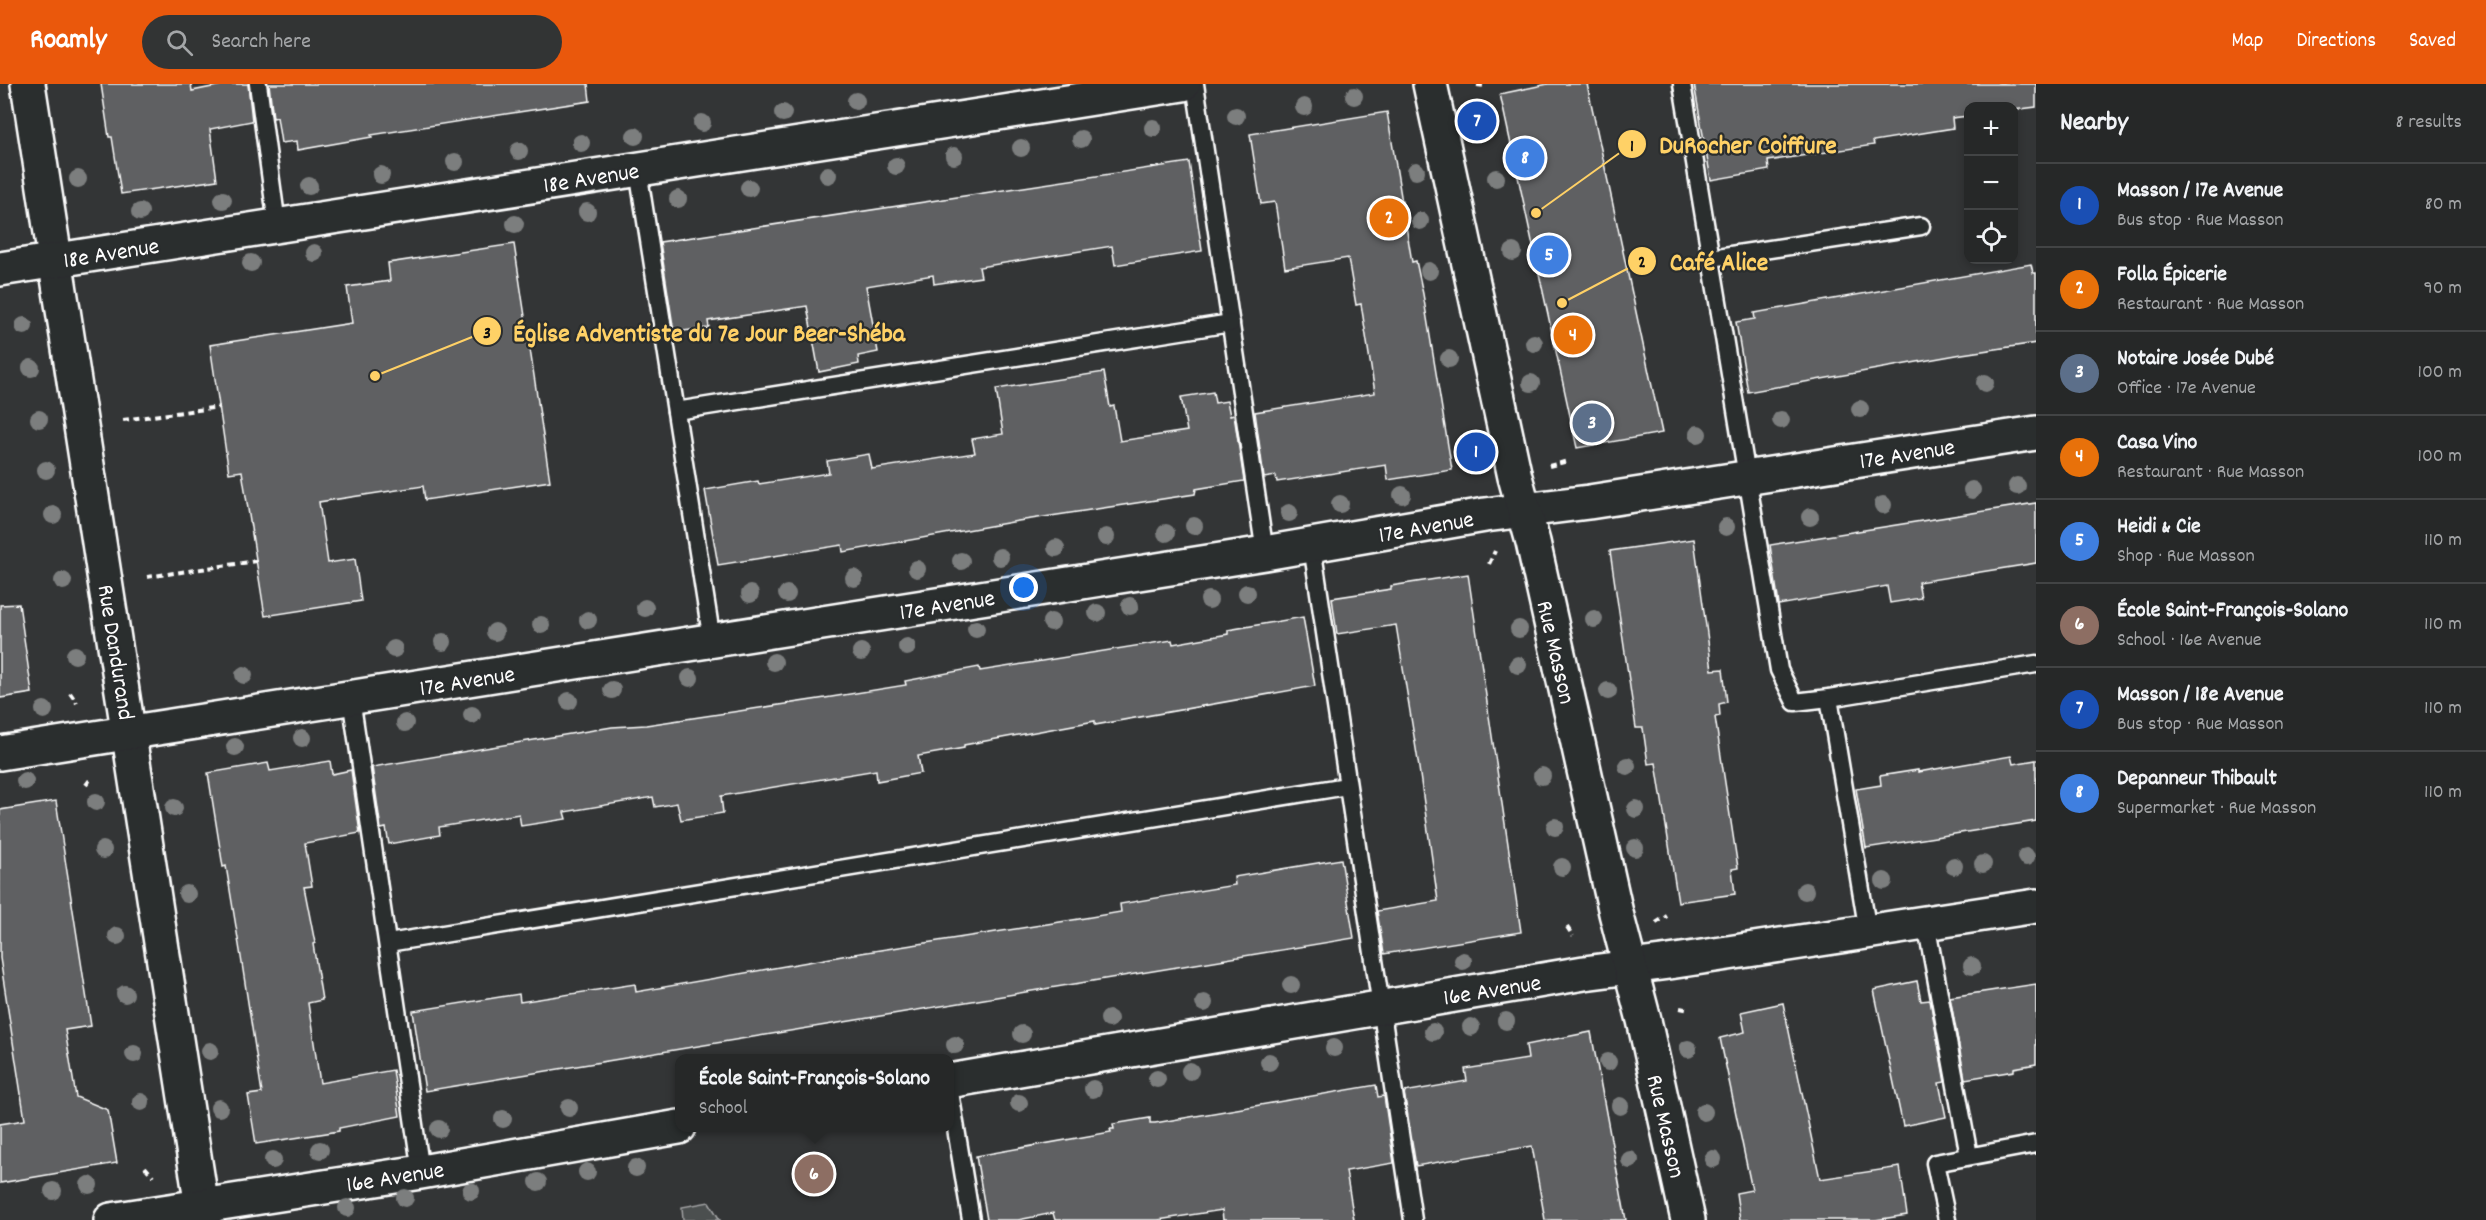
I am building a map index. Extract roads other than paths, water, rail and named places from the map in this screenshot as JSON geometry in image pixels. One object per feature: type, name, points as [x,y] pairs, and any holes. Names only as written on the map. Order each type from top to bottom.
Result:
[{"type":"street","name":"Rue Dandurand","points":[[28,84],[203,1213]]},
{"type":"street","name":"18e Avenue","points":[[0,270],[1183,84]]},
{"type":"street","name":"Rue Masson","points":[[1430,84],[1523,511],[1533,542],[1688,1220]]},
{"type":"street","name":"17e Avenue","points":[[0,753],[1312,546],[1485,515],[1747,478],[2036,433]]},
{"type":"street","name":"16e Avenue","points":[[954,1080],[1630,967],[2036,906]]},
{"type":"street","name":"16e Avenue","points":[[111,1220],[203,1213],[675,1128]]},
{"type":"lane","points":[[258,84],[277,225]]},
{"type":"lane","points":[[1196,84],[1266,553]]},
{"type":"lane","points":[[1682,84],[1779,670],[1795,702],[2036,664]]},
{"type":"lane","points":[[638,170],[712,641]]},
{"type":"lane","points":[[1711,258],[1921,226]]},
{"type":"lane","points":[[676,411],[1231,323]]},
{"type":"lane","points":[[1312,546],[1413,1220]]},
{"type":"lane","points":[[351,698],[421,1172]]},
{"type":"lane","points":[[1829,698],[1868,932]]},
{"type":"lane","points":[[388,943],[1347,786]]},
{"type":"lane","points":[[1926,923],[1969,1156]]},
{"type":"lane","points":[[954,1116],[971,1220]]},
{"type":"lane","points":[[1947,1220],[1935,1163],[2036,1144]]},
{"type":"place","name":"Masson / 18e Avenue","points":[[1477,121]]},
{"type":"place","name":"Depanneur Thibault","points":[[1525,158]]},
{"type":"place","name":"DuRocher Coiffure","points":[[1536,213]]},
{"type":"place","name":"Folla Épicerie","points":[[1389,218]]},
{"type":"place","name":"Heidi & Cie","points":[[1549,255]]},
{"type":"place","name":"Café Alice","points":[[1562,303]]},
{"type":"place","name":"Casa Vino","points":[[1573,335]]},
{"type":"place","name":"Église Adventiste du 7e Jour Beer-Shéba","points":[[375,376]]},
{"type":"place","name":"Notaire Josée Dubé","points":[[1592,423]]},
{"type":"place","name":"Masson / 17e Avenue","points":[[1476,452]]},
{"type":"place","name":"École Saint-François-Solano","points":[[814,1174]]}]
